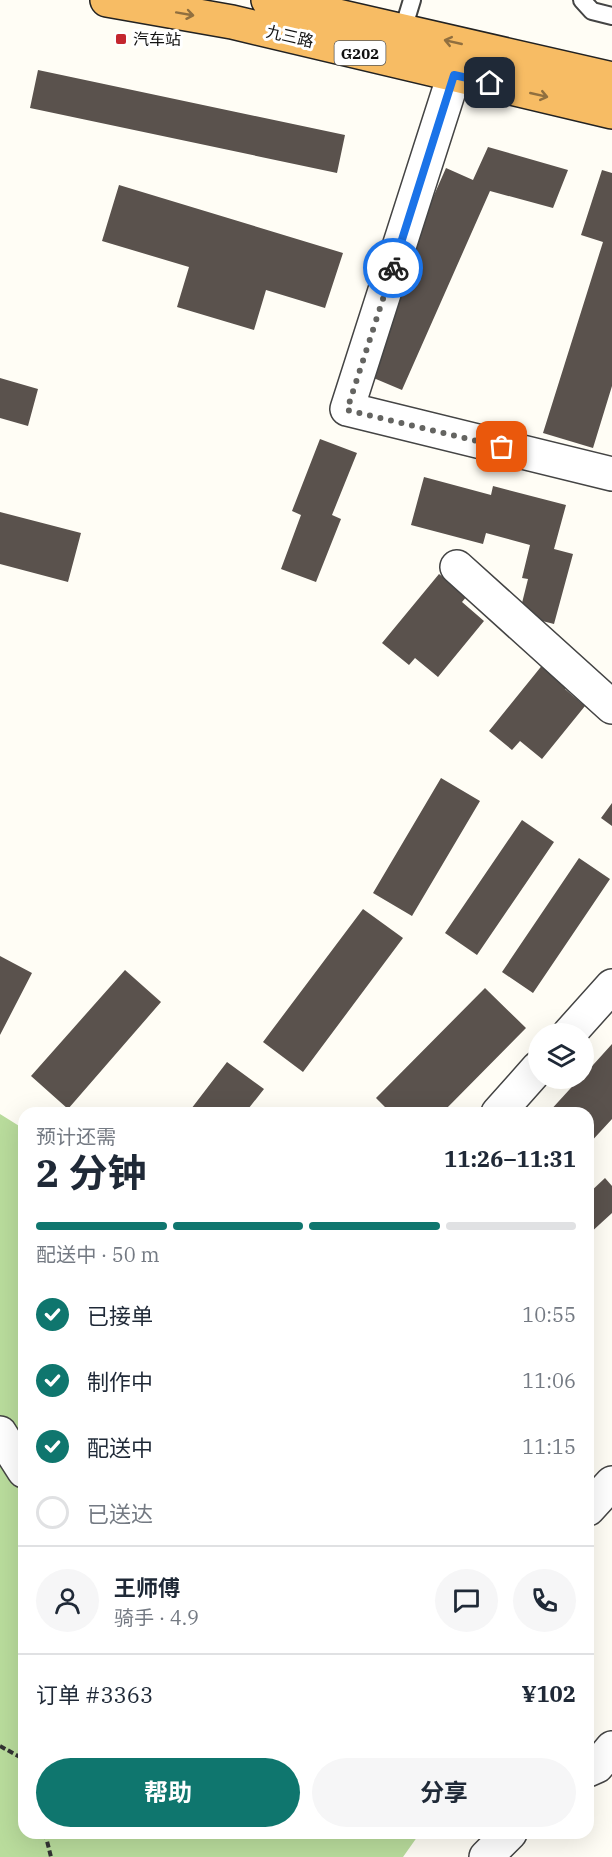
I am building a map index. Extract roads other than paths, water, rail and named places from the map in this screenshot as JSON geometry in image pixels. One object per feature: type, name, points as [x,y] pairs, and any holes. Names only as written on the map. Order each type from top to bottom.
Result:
[{"type":"highway","name":"九三路","points":[[107,0],[232,22],[612,79]]},
{"type":"highway","name":"九三路","points":[[285,2],[398,46],[454,75],[612,112]]},
{"type":"street","points":[[454,75],[347,410],[612,474]]},
{"type":"street","points":[[457,567],[612,707]]},
{"type":"street","points":[[579,1023],[612,986]]},
{"type":"street","points":[[503,1107],[528,1079]]},
{"type":"street","points":[[0,1433],[18,1461]]},
{"type":"street","points":[[594,1502],[612,1483]]},
{"type":"street","points":[[486,1857],[504,1839]]},
{"type":"lane","points":[[398,46],[412,0]]},
{"type":"lane","points":[[582,0],[592,11],[612,16]]},
{"type":"place","name":"汽车站","points":[[121,39]]}]
